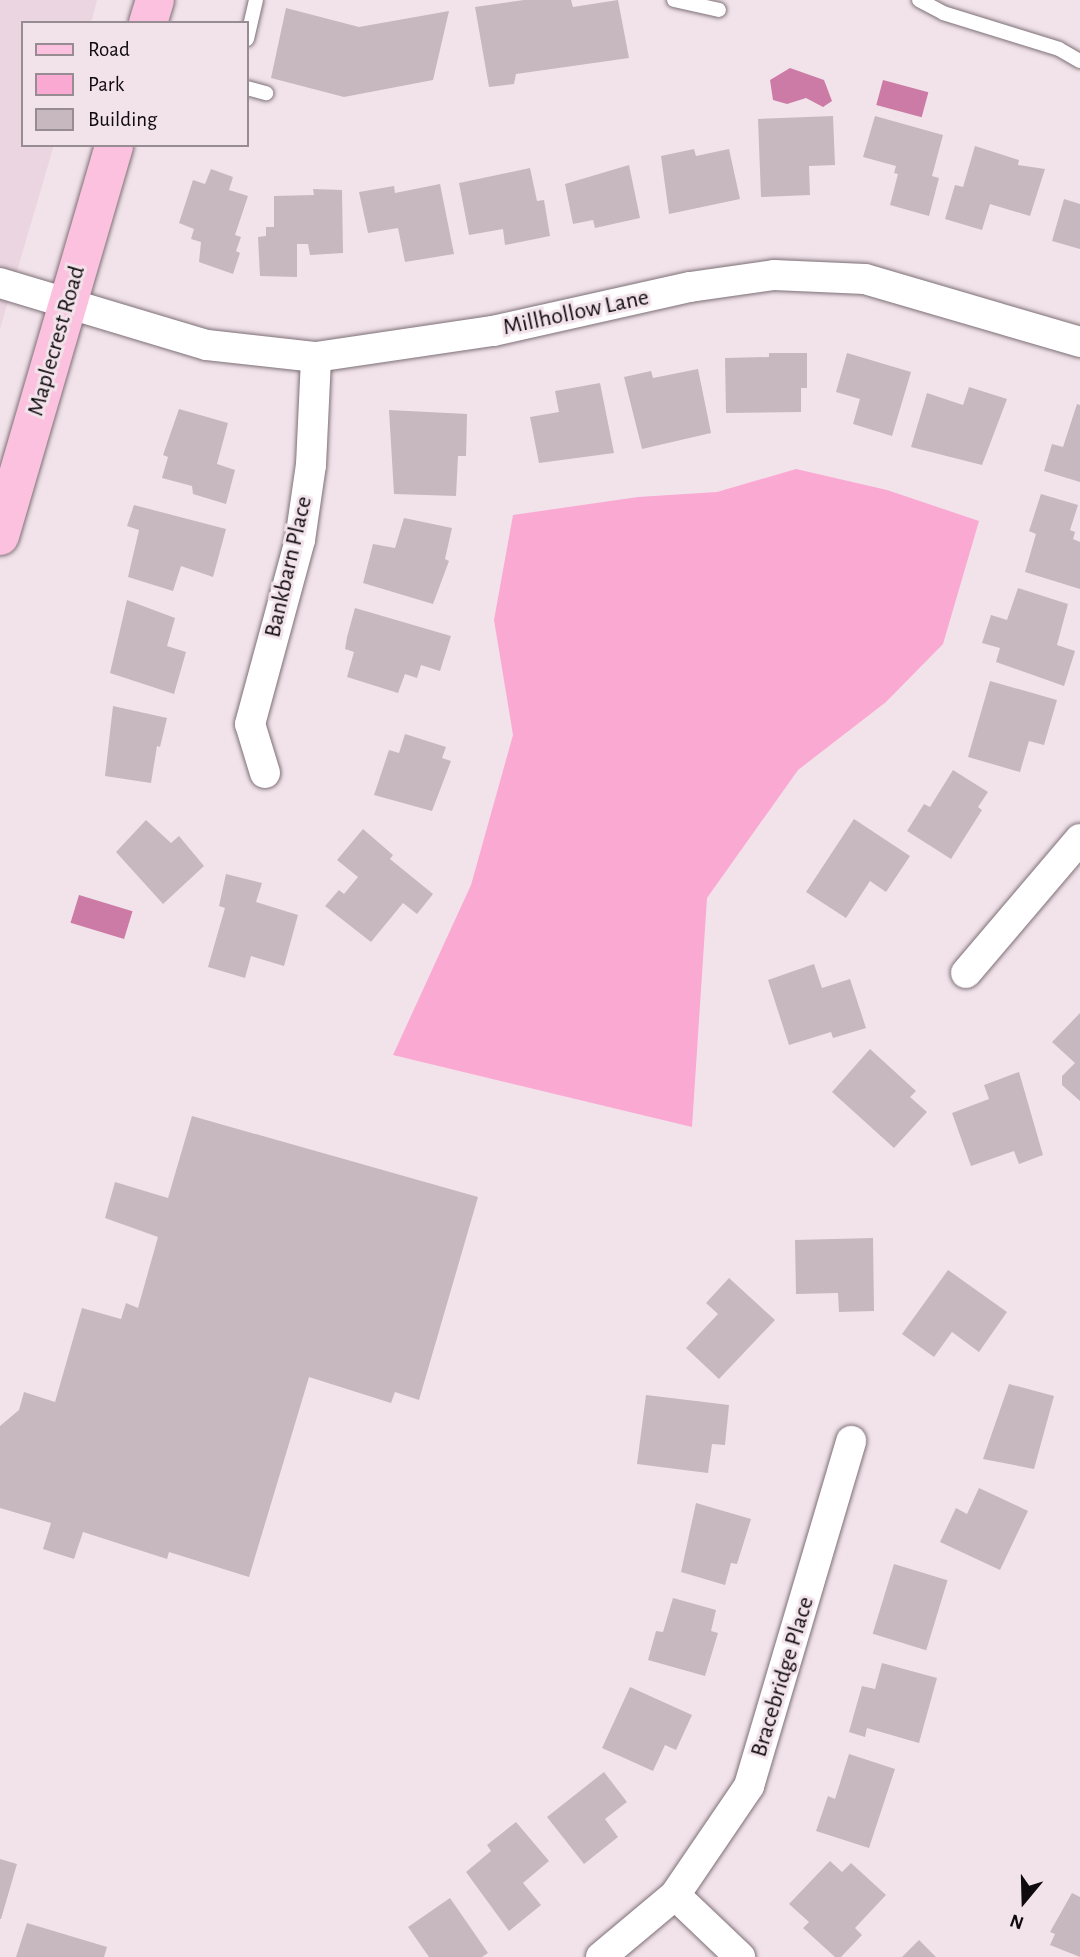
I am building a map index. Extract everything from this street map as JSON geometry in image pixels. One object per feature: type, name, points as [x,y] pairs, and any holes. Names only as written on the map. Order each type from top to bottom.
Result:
[{"type":"main road","points":[[149,21],[155,0]]},
{"type":"main road","name":"Maplecrest Road","points":[[0,536],[113,147]]},
{"type":"street","name":"Millhollow Lane","points":[[0,283],[206,345],[316,357],[493,331],[690,287],[774,275],[864,279],[1080,342]]},
{"type":"street","name":"Bankbarn Place","points":[[265,773],[250,724],[300,540],[311,465],[316,357]]},
{"type":"street","points":[[966,973],[1080,839]]},
{"type":"street","name":"Bracebridge Place","points":[[601,1957],[675,1895],[749,1786],[851,1441]]},
{"type":"street","points":[[675,1895],[740,1957]]},
{"type":"lane","points":[[248,35],[256,0]]},
{"type":"lane","points":[[674,0],[719,10]]},
{"type":"lane","points":[[919,0],[943,13],[1059,49],[1080,61]]},
{"type":"lane","points":[[248,88],[266,93]]},
{"type":"shaded area","points":[[0,0],[97,0],[92,21],[21,21],[21,147],[53,147],[0,329]]},
{"type":"shaded area","points":[[790,68],[824,80],[832,101],[823,107],[806,98],[787,104],[773,100],[770,80]]},
{"type":"shaded area","points":[[883,80],[928,92],[922,117],[876,105]]},
{"type":"shaded area","points":[[79,895],[133,911],[124,939],[71,923]]},
{"type":"green space","points":[[796,469],[887,490],[979,521],[943,644],[886,702],[798,770],[707,898],[692,1127],[393,1055],[471,885],[513,735],[494,620],[513,515],[638,497],[717,492]]},
{"type":"building","points":[[524,0],[571,0],[573,7],[618,0],[629,58],[516,74],[514,84],[489,87],[475,7]]},
{"type":"building","points":[[286,8],[359,27],[449,11],[433,80],[344,97],[271,78]]},
{"type":"building","points":[[833,116],[835,165],[809,166],[810,195],[761,197],[758,119]]},
{"type":"building","points":[[875,116],[943,135],[932,176],[939,178],[929,216],[890,205],[898,174],[894,173],[896,166],[863,157]]},
{"type":"building","points":[[975,146],[1019,160],[1018,165],[1045,169],[1030,216],[990,204],[982,230],[945,219],[955,185],[963,187]]},
{"type":"building","points":[[694,149],[696,156],[729,149],[740,199],[669,214],[661,156]]},
{"type":"building","points":[[629,165],[640,218],[595,228],[593,220],[573,224],[565,184]]},
{"type":"building","points":[[530,168],[537,201],[544,200],[550,236],[505,245],[503,229],[469,235],[459,183]]},
{"type":"building","points":[[211,169],[233,177],[229,190],[248,196],[235,235],[241,237],[236,251],[240,253],[233,274],[199,262],[201,242],[191,239],[194,229],[179,223],[193,180],[205,184]]},
{"type":"building","points":[[440,184],[454,254],[405,262],[398,228],[368,233],[359,192],[394,186],[395,193]]},
{"type":"building","points":[[313,189],[342,190],[343,253],[310,255],[308,244],[297,244],[297,277],[260,276],[258,237],[266,236],[266,227],[274,227],[274,196],[314,195]]},
{"type":"building","points":[[1064,199],[1080,204],[1080,249],[1052,241]]},
{"type":"building","points":[[769,353],[807,353],[807,388],[801,388],[801,412],[726,413],[725,358],[769,357]]},
{"type":"building","points":[[847,353],[911,372],[892,436],[853,424],[860,399],[836,392]]},
{"type":"building","points":[[698,369],[711,433],[642,449],[624,377],[651,371],[653,378]]},
{"type":"building","points":[[600,383],[614,453],[539,463],[530,417],[559,412],[555,391]]},
{"type":"building","points":[[969,387],[1007,399],[982,465],[911,447],[927,393],[963,405]]},
{"type":"building","points":[[1077,404],[1080,405],[1080,482],[1044,471],[1052,444],[1063,447]]},
{"type":"building","points":[[179,409],[228,423],[217,464],[235,470],[226,504],[193,494],[192,486],[162,478],[168,457],[163,455]]},
{"type":"building","points":[[389,410],[467,414],[466,456],[458,456],[456,496],[394,494]]},
{"type":"building","points":[[1041,494],[1078,505],[1070,530],[1075,532],[1073,539],[1080,542],[1080,589],[1025,572],[1036,534],[1029,531]]},
{"type":"building","points":[[134,505],[226,529],[213,577],[181,566],[173,591],[128,577],[139,530],[127,526]]},
{"type":"building","points":[[404,518],[452,528],[445,559],[449,561],[433,604],[363,583],[373,544],[395,548]]},
{"type":"building","points":[[1018,588],[1068,604],[1057,645],[1075,651],[1064,686],[996,662],[1000,648],[982,643],[991,615],[1007,620]]},
{"type":"building","points":[[127,600],[175,618],[167,646],[186,652],[174,694],[110,673]]},
{"type":"building","points":[[355,608],[451,636],[440,671],[421,665],[417,678],[405,674],[398,693],[347,677],[354,652],[345,649]]},
{"type":"building","points":[[990,681],[1057,700],[1044,745],[1029,741],[1020,772],[968,757]]},
{"type":"building","points":[[113,706],[167,718],[160,747],[157,746],[151,783],[105,776]]},
{"type":"building","points":[[405,734],[446,747],[442,758],[451,761],[432,811],[374,795],[389,750],[399,753]]},
{"type":"building","points":[[953,770],[988,792],[978,807],[982,810],[951,859],[907,831],[924,804],[930,807]]},
{"type":"building","points":[[854,819],[910,856],[886,892],[870,881],[846,918],[806,892]]},
{"type":"building","points":[[146,820],[171,843],[179,836],[204,866],[163,904],[116,852]]},
{"type":"building","points":[[363,829],[393,855],[390,859],[433,894],[417,914],[403,903],[371,942],[325,906],[339,890],[344,894],[358,877],[337,860]]},
{"type":"building","points":[[226,874],[262,883],[256,902],[298,915],[284,966],[251,956],[245,978],[208,967],[225,908],[219,906]]},
{"type":"building","points":[[814,964],[822,988],[850,979],[866,1028],[833,1038],[831,1032],[789,1045],[768,980]]},
{"type":"building","points":[[1080,1013],[1080,1101],[1062,1085],[1062,1076],[1075,1063],[1052,1042]]},
{"type":"building","points":[[870,1049],[916,1091],[910,1097],[927,1112],[894,1148],[832,1092]]},
{"type":"building","points":[[1019,1072],[1043,1155],[1019,1164],[1014,1151],[971,1166],[952,1113],[989,1099],[984,1085]]},
{"type":"building","points":[[192,1116],[478,1197],[419,1400],[395,1392],[391,1403],[309,1377],[249,1577],[169,1552],[167,1559],[83,1532],[74,1559],[43,1549],[51,1523],[0,1508],[0,1426],[19,1410],[24,1392],[55,1402],[82,1308],[121,1319],[126,1303],[138,1308],[158,1237],[105,1218],[115,1182],[168,1198]]},
{"type":"building","points":[[873,1238],[874,1311],[839,1312],[838,1293],[796,1294],[795,1240]]},
{"type":"building","points":[[948,1270],[1007,1312],[979,1352],[952,1332],[934,1357],[902,1334]]},
{"type":"building","points":[[729,1278],[775,1320],[719,1379],[686,1348],[718,1314],[706,1303]]},
{"type":"building","points":[[1009,1384],[1054,1396],[1034,1469],[983,1459]]},
{"type":"building","points":[[646,1395],[729,1405],[725,1445],[712,1444],[708,1473],[637,1464]]},
{"type":"building","points":[[979,1488],[1028,1511],[1000,1570],[940,1542],[956,1508],[967,1514]]},
{"type":"building","points":[[696,1503],[751,1519],[737,1564],[731,1563],[725,1585],[681,1572]]},
{"type":"building","points":[[894,1564],[948,1580],[926,1650],[873,1634]]},
{"type":"building","points":[[673,1598],[716,1610],[711,1631],[718,1633],[705,1676],[648,1660],[656,1631],[663,1632]]},
{"type":"building","points":[[882,1663],[937,1678],[919,1743],[867,1728],[865,1737],[849,1732],[862,1686],[875,1689]]},
{"type":"building","points":[[630,1687],[692,1715],[676,1750],[665,1745],[653,1771],[602,1748]]},
{"type":"building","points":[[849,1754],[895,1769],[869,1848],[816,1831],[828,1796],[835,1799]]},
{"type":"building","points":[[604,1772],[627,1802],[605,1819],[618,1837],[584,1864],[547,1817]]},
{"type":"building","points":[[516,1822],[549,1861],[523,1883],[541,1905],[509,1931],[466,1872],[491,1851],[487,1845]]},
{"type":"building","points":[[0,1859],[17,1864],[1,1919],[0,1919]]},
{"type":"building","points":[[830,1861],[842,1872],[851,1863],[886,1895],[855,1928],[862,1935],[841,1957],[835,1957],[803,1928],[809,1922],[789,1904]]},
{"type":"building","points":[[1072,1893],[1080,1897],[1080,1957],[1050,1945],[1055,1934],[1050,1932]]},
{"type":"building","points":[[450,1898],[488,1953],[482,1957],[429,1957],[408,1927]]},
{"type":"building","points":[[27,1923],[107,1947],[104,1957],[16,1957]]},
{"type":"building","points":[[919,1940],[936,1957],[902,1957]]}]
